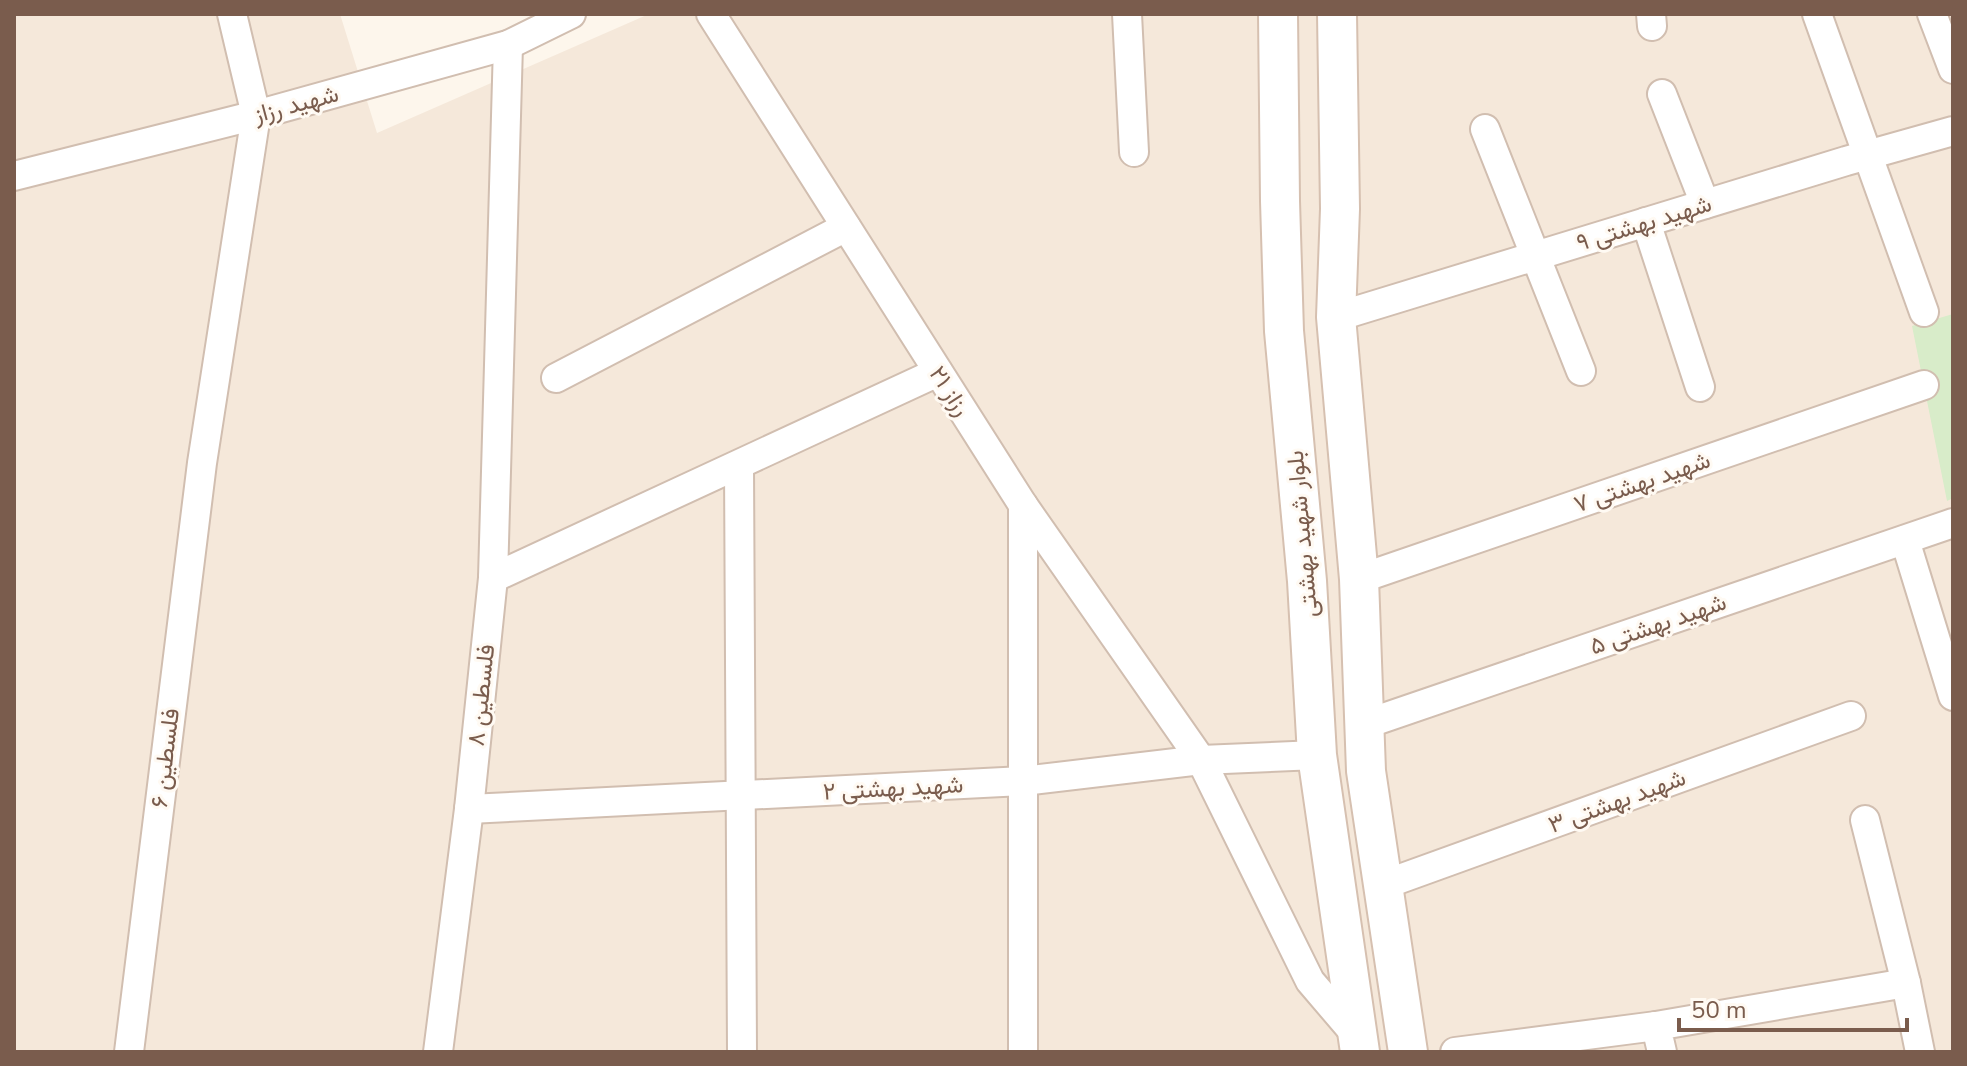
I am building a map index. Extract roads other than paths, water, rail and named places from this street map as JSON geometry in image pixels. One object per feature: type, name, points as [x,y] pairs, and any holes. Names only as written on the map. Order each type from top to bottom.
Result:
[{"type":"main road","name":"بلوار شهید بهشتی","points":[[1278,14],[1284,331],[1307,581],[1317,755],[1358,1044]]},
{"type":"main road","points":[[1337,14],[1340,209],[1336,317],[1359,579],[1366,771],[1408,1052]]},
{"type":"street","points":[[232,14],[256,115]]},
{"type":"street","name":"شهید رزاز","points":[[14,176],[256,115],[508,45],[571,14]]},
{"type":"street","name":"رزاز ۲۱","points":[[711,14],[1023,505],[1201,760],[1310,981],[1358,1044]]},
{"type":"street","points":[[1127,14],[1134,152]]},
{"type":"street","points":[[1817,14],[1924,312]]},
{"type":"street","points":[[1932,14],[1953,69]]},
{"type":"street","name":"فلسطین ۸","points":[[438,1052],[469,809],[493,578],[508,45]]},
{"type":"street","points":[[1662,94],[1705,204]]},
{"type":"street","name":"فلسطین ۶","points":[[129,1052],[202,463],[256,115]]},
{"type":"street","points":[[1485,129],[1581,371]]},
{"type":"street","name":"شهید بهشتی ۹","points":[[1336,317],[1953,131]]},
{"type":"street","points":[[1646,222],[1700,387]]},
{"type":"street","points":[[556,378],[846,227]]},
{"type":"street","points":[[493,578],[938,372]]},
{"type":"street","name":"شهید بهشتی ۷","points":[[1359,579],[1924,385]]},
{"type":"street","points":[[739,465],[742,1052]]},
{"type":"street","points":[[1023,505],[1023,1052]]},
{"type":"street","name":"شهید بهشتی ۵","points":[[1363,725],[1953,523]]},
{"type":"street","points":[[1905,540],[1953,696]]},
{"type":"street","name":"شهید بهشتی ۳","points":[[1383,885],[1851,716]]},
{"type":"street","name":"شهید بهشتی ۲","points":[[469,809],[1023,781],[1201,760],[1317,755]]},
{"type":"street","points":[[1865,820],[1920,1052]]},
{"type":"street","points":[[1455,1052],[1659,1039],[1906,983]]}]
